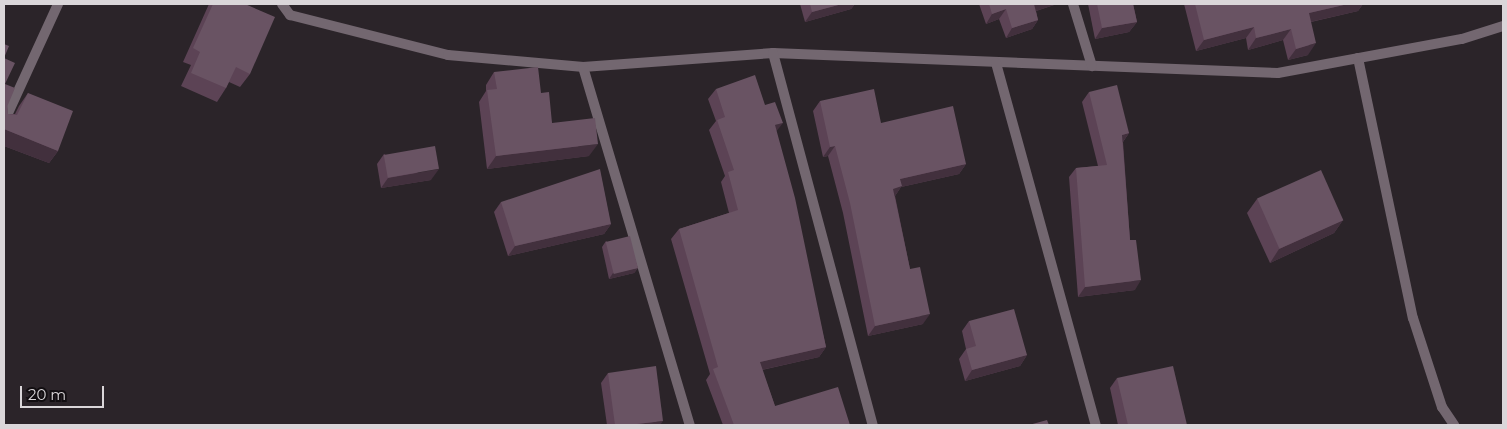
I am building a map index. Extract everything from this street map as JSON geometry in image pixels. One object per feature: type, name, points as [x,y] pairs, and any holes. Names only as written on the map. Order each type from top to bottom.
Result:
[{"type":"street","points":[[4,122],[58,4]]},
{"type":"street","points":[[282,4],[290,15],[448,55],[583,67],[773,53],[1278,73],[1462,39],[1503,26]]},
{"type":"street","points":[[1073,4],[1092,66]]},
{"type":"street","points":[[773,53],[873,425]]},
{"type":"street","points":[[1358,58],[1413,318],[1442,407],[1454,425]]},
{"type":"street","points":[[996,63],[1096,425]]},
{"type":"street","points":[[583,67],[690,425]]},
{"type":"building","points":[[213,4],[245,4],[275,17],[250,74],[236,67],[226,88],[191,73],[200,52],[193,48]]},
{"type":"building","points":[[810,4],[842,4],[812,12]]},
{"type":"building","points":[[989,4],[1034,4],[1038,20],[1012,28],[1006,9],[992,14]]},
{"type":"building","points":[[1097,4],[1133,4],[1137,22],[1102,28]]},
{"type":"building","points":[[1195,4],[1348,4],[1309,13],[1316,43],[1296,49],[1291,29],[1256,38],[1254,27],[1204,40]]},
{"type":"building","points":[[4,44],[9,46],[4,58]]},
{"type":"building","points":[[4,58],[15,63],[5,84],[15,88],[7,107],[8,114],[17,115],[28,93],[73,111],[58,151],[4,129]]},
{"type":"building","points":[[538,67],[541,93],[549,92],[552,123],[595,118],[598,144],[496,156],[487,90],[497,89],[494,72]]},
{"type":"building","points":[[755,75],[765,105],[775,102],[783,123],[775,125],[795,198],[826,347],[760,362],[775,406],[838,387],[850,425],[734,425],[713,369],[718,367],[679,229],[738,210],[728,172],[734,170],[717,120],[725,117],[716,89]]},
{"type":"building","points":[[1117,85],[1129,133],[1122,135],[1130,240],[1136,240],[1141,280],[1085,287],[1076,168],[1107,165],[1089,92]]},
{"type":"building","points":[[874,89],[881,123],[953,106],[966,164],[900,179],[902,186],[893,189],[910,269],[920,267],[930,314],[875,326],[850,203],[835,146],[830,147],[820,101]]},
{"type":"building","points":[[435,146],[439,169],[388,178],[384,155]]},
{"type":"building","points":[[600,169],[611,224],[515,246],[501,202]]},
{"type":"building","points":[[1321,170],[1343,220],[1279,249],[1257,198]]},
{"type":"building","points":[[630,236],[638,268],[614,274],[606,242]]},
{"type":"building","points":[[1014,309],[1027,355],[972,370],[966,349],[976,346],[969,321]]},
{"type":"building","points":[[656,366],[663,421],[615,425],[608,373]]},
{"type":"building","points":[[1173,366],[1187,425],[1128,425],[1117,378]]},
{"type":"building","points":[[1047,420],[1049,425],[1029,425]]}]
